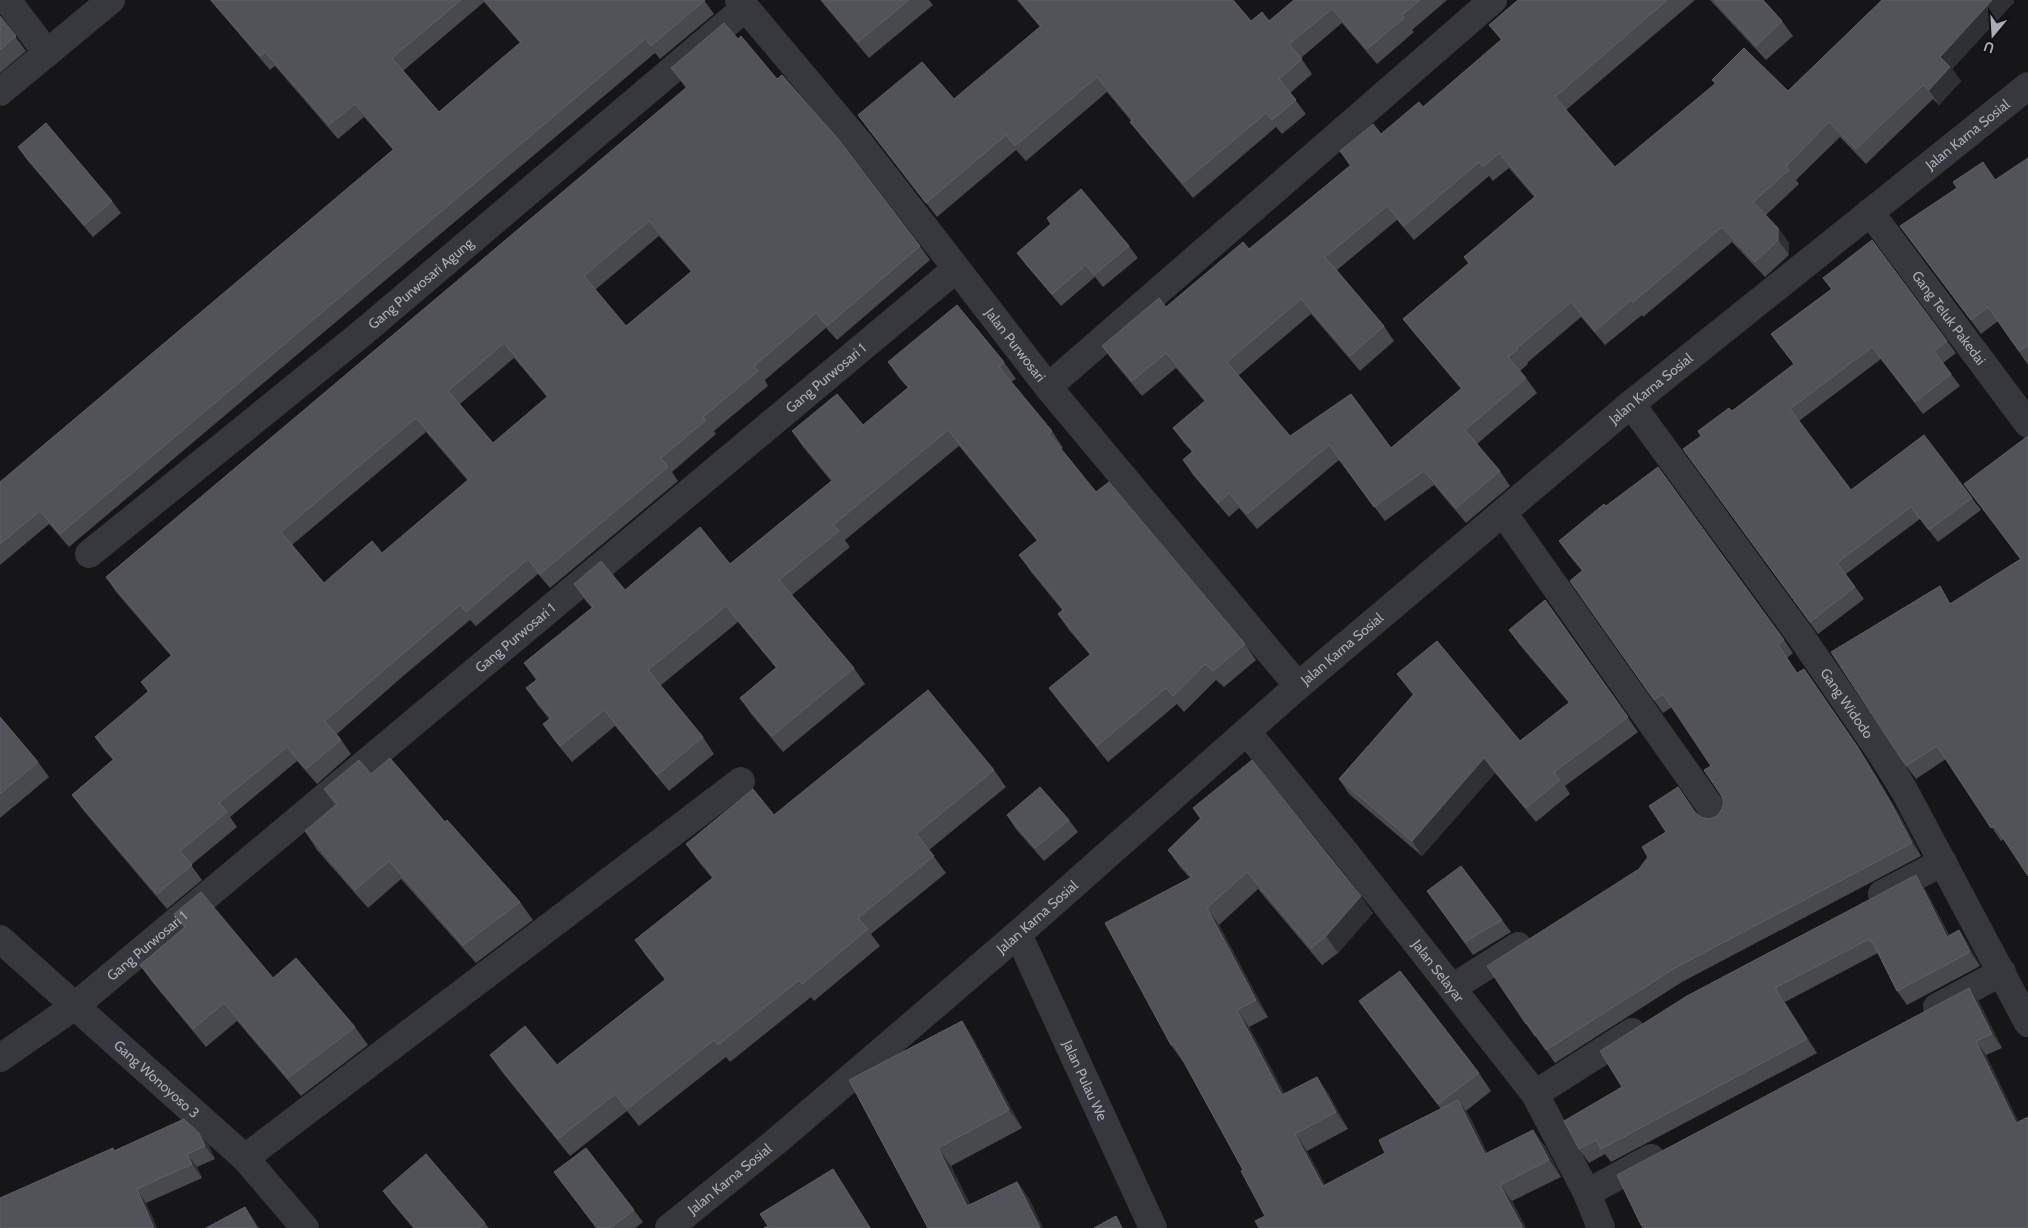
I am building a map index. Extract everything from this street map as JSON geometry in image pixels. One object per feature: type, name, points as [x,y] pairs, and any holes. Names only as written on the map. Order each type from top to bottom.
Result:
[{"type":"street","points":[[7,0],[46,54]]},
{"type":"street","points":[[0,92],[111,0]]},
{"type":"street","points":[[1048,387],[1493,0]]},
{"type":"street","name":"Jalan Purwosari","points":[[742,4],[861,145],[1048,387],[1298,686]]},
{"type":"street","name":"Gang Purwosari Agung","points":[[89,554],[361,334],[742,4]]},
{"type":"street","name":"Jalan Karna Sosial","points":[[669,1228],[780,1139],[1018,934],[1298,686],[1504,514],[1631,404],[2028,86]]},
{"type":"street","name":"Gang Teluk Pakedai","points":[[1870,212],[2028,424]]},
{"type":"street","name":"Gang Purwosari 1","points":[[0,1058],[75,1006],[956,269]]},
{"type":"street","name":"Gang Widodo","points":[[1631,404],[1800,635],[1879,750],[1904,790],[2028,1024]]},
{"type":"street","points":[[1504,514],[1717,816]]},
{"type":"street","name":"Jalan Selayar","points":[[1247,732],[1345,852],[1535,1094],[1587,1193],[1601,1228]]},
{"type":"street","points":[[245,1158],[741,781]]},
{"type":"street","points":[[1864,904],[1943,862]]},
{"type":"street","points":[[1452,988],[1541,931]]},
{"type":"street","name":"Jalan Pulau We","points":[[1018,934],[1153,1228]]},
{"type":"street","name":"Gang Wonoyoso 3","points":[[0,939],[245,1158],[305,1228]]},
{"type":"street","points":[[1913,1019],[2002,972]]},
{"type":"street","points":[[1535,1094],[1656,1016]]},
{"type":"street","points":[[1587,1193],[1675,1146]]},
{"type":"building","points":[[211,0],[461,0],[392,58],[439,112],[521,42],[484,0],[705,0],[651,46],[645,39],[60,534],[40,511],[0,544],[0,482],[394,149],[355,104],[329,125],[265,52],[260,56]]},
{"type":"building","points":[[822,0],[909,0],[858,42]]},
{"type":"building","points":[[1019,0],[1233,0],[1251,21],[1262,12],[1269,21],[1294,0],[1420,0],[1402,15],[1404,18],[1367,49],[1332,9],[1289,44],[1302,59],[1279,79],[1296,100],[1272,120],[1266,113],[1183,183],[1130,122],[1133,120],[1097,77],[1015,146],[1006,135],[926,203],[858,115],[922,62],[954,99],[1041,26]]},
{"type":"building","points":[[1518,0],[1667,0],[1555,97],[1615,167],[1716,83],[1712,80],[1744,48],[1788,91],[1882,0],[1992,0],[1940,57],[1950,67],[1929,90],[1923,85],[1856,149],[1829,122],[1786,166],[1789,170],[1753,202],[1778,228],[1778,240],[1755,262],[1722,227],[1633,302],[1631,300],[1595,331],[1571,302],[1517,348],[1508,357],[1526,378],[1465,430],[1500,471],[1456,508],[1424,471],[1374,507],[1329,445],[1247,514],[1229,493],[1218,503],[1183,460],[1193,451],[1173,428],[1206,400],[1166,353],[1132,381],[1102,346],[1159,298],[1166,307],[1243,242],[1249,249],[1351,165],[1340,151],[1373,124],[1381,134],[1419,102],[1423,107],[1502,39],[1489,25]],"holes":[[[1499,153],[1536,196],[1464,257],[1469,263],[1403,319],[1462,388],[1391,448],[1351,394],[1290,436],[1227,362],[1301,299],[1350,356],[1384,326],[1325,257],[1387,206],[1404,226],[1479,162],[1483,167]]]},
{"type":"building","points":[[1714,0],[1763,0],[1782,21],[1756,46]]},
{"type":"building","points":[[0,16],[16,36],[0,50]]},
{"type":"building","points":[[724,23],[738,39],[741,36],[777,79],[782,75],[839,140],[920,246],[827,326],[816,313],[754,366],[758,371],[703,417],[706,420],[661,458],[668,467],[540,574],[528,559],[466,612],[460,605],[325,721],[341,740],[306,769],[287,747],[219,803],[227,812],[180,851],[192,865],[157,894],[72,795],[114,759],[95,737],[149,691],[141,682],[172,655],[106,577],[687,87],[671,68]],"holes":[[[649,221],[692,271],[626,326],[584,276]],[[504,343],[548,396],[493,443],[448,391]],[[416,418],[469,479],[382,553],[372,541],[324,583],[281,532]]]},
{"type":"building","points":[[46,123],[112,201],[84,225],[18,147]]},
{"type":"building","points":[[2028,158],[2028,345],[2019,351],[1988,307],[1971,320],[1900,226],[1957,188],[1953,182],[1983,162],[1995,180]]},
{"type":"building","points":[[1081,189],[1129,246],[1094,275],[1086,265],[1052,294],[1017,253],[1051,224],[1047,218]]},
{"type":"building","points":[[1872,240],[1947,341],[1934,351],[1951,374],[1915,402],[1872,347],[1790,409],[1851,490],[1924,435],[1972,498],[1929,530],[1911,507],[1837,563],[1855,587],[1810,622],[1683,449],[1701,436],[1698,431],[1729,408],[1732,411],[1794,364],[1771,334],[1832,289],[1823,278]]},
{"type":"building","points":[[957,305],[1004,362],[999,367],[1052,431],[1049,434],[1096,492],[1109,482],[1245,644],[1213,671],[1205,664],[1173,696],[1166,688],[1097,746],[1049,688],[1091,654],[1058,614],[1064,609],[1019,555],[1038,540],[948,430],[833,525],[839,531],[779,580],[854,668],[772,736],[740,698],[777,667],[726,606],[648,670],[703,737],[657,775],[604,710],[560,746],[543,724],[551,718],[526,688],[538,679],[524,663],[593,607],[574,584],[601,561],[625,590],[700,527],[730,564],[833,480],[792,431],[837,394],[863,425],[909,387],[888,362]]},
{"type":"building","points":[[2028,436],[2028,876],[1995,826],[1991,828],[1937,746],[1906,766],[1831,652],[1940,586],[1950,604],[2021,559],[1964,484]]},
{"type":"building","points":[[1658,467],[1784,640],[1778,645],[1797,673],[1804,669],[1857,746],[1912,843],[1673,969],[1546,1050],[1487,966],[1639,869],[1648,857],[1642,847],[1666,832],[1649,806],[1678,787],[1695,812],[1701,817],[1709,819],[1717,816],[1724,802],[1704,770],[1711,766],[1663,694],[1654,700],[1570,581],[1583,570],[1559,541],[1604,504],[1606,506]]},
{"type":"building","points":[[1545,600],[1628,717],[1554,772],[1560,780],[1526,808],[1484,758],[1412,841],[1339,779],[1414,694],[1397,674],[1437,641],[1520,741],[1570,702],[1509,630]]},
{"type":"building","points":[[928,690],[994,770],[916,834],[934,856],[858,918],[868,929],[802,984],[799,980],[718,1045],[714,1040],[627,1109],[615,1094],[558,1139],[490,1055],[525,1026],[557,1065],[666,979],[635,940],[714,877],[686,844],[753,789],[774,815]]},
{"type":"building","points":[[0,717],[38,762],[0,794]]},
{"type":"building","points":[[390,758],[445,822],[447,820],[520,902],[463,945],[389,861],[355,890],[305,831],[337,804],[324,789],[359,760],[371,774]]},
{"type":"building","points":[[1252,760],[1361,896],[1326,936],[1311,948],[1247,872],[1207,908],[1256,1000],[1237,1010],[1282,1095],[1317,1077],[1336,1112],[1295,1134],[1323,1186],[1385,1153],[1379,1140],[1458,1100],[1485,1154],[1533,1130],[1549,1160],[1500,1185],[1523,1228],[1259,1228],[1255,1221],[1265,1216],[1241,1171],[1243,1170],[1174,1044],[1171,1045],[1105,923],[1192,877],[1168,850],[1201,818],[1193,808]]},
{"type":"building","points":[[1040,787],[1069,820],[1035,848],[1007,815]]},
{"type":"building","points":[[1461,866],[1502,920],[1465,942],[1427,891]]},
{"type":"building","points":[[1916,875],[1947,937],[1959,930],[1970,952],[1897,991],[1872,941],[1870,942],[1869,939],[1775,988],[1807,1039],[1601,1149],[1596,1140],[1579,1149],[1564,1121],[1622,1087],[1600,1051],[1687,996]]},
{"type":"building","points":[[201,892],[273,978],[296,958],[355,1027],[288,1078],[224,1003],[193,1029],[140,965],[185,927],[174,914]]},
{"type":"building","points":[[1400,971],[1479,1073],[1438,1104],[1359,1001]]},
{"type":"building","points":[[1969,988],[1992,1034],[1976,1041],[2016,1123],[2028,1117],[2028,1228],[1646,1228],[1644,1224],[1641,1225],[1617,1175]]},
{"type":"building","points":[[962,1021],[1009,1110],[938,1148],[967,1206],[1017,1182],[1040,1228],[928,1228],[849,1080]]},
{"type":"building","points":[[184,1119],[199,1133],[205,1146],[187,1154],[192,1164],[137,1189],[154,1228],[0,1228],[0,1198],[113,1148],[114,1151]]},
{"type":"building","points":[[586,1148],[634,1210],[610,1228],[597,1228],[554,1172]]},
{"type":"building","points":[[426,1154],[485,1223],[479,1228],[415,1228],[383,1191]]},
{"type":"building","points":[[833,1169],[870,1228],[764,1228],[768,1226],[760,1214]]},
{"type":"building","points":[[245,1207],[257,1228],[206,1228]]},
{"type":"building","points":[[1116,1216],[1122,1228],[1094,1228]]}]
